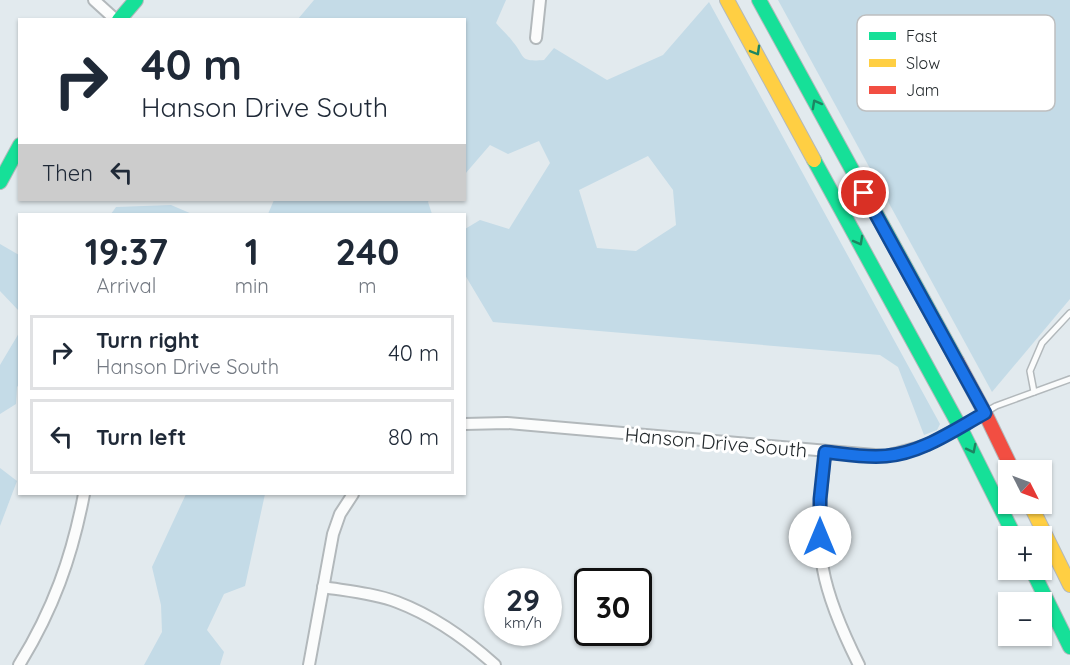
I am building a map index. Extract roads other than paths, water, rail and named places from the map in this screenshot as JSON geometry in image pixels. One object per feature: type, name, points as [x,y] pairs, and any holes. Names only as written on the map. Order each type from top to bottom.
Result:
[{"type":"main road","points":[[120,18],[136,0]]},
{"type":"main road","points":[[727,0],[820,141],[985,413],[1008,460]]},
{"type":"main road","points":[[759,0],[820,141],[1010,526]]},
{"type":"main road","points":[[0,182],[18,149]]},
{"type":"main road","points":[[1035,514],[1070,585]]},
{"type":"main road","points":[[1037,580],[1070,647]]},
{"type":"street","points":[[94,0],[116,18]]},
{"type":"street","points":[[536,38],[540,0]]},
{"type":"street","name":"Hanson Drive South","points":[[466,424],[507,423],[886,456],[927,445],[960,427]]},
{"type":"street","points":[[825,452],[820,499],[820,537],[824,570],[832,602],[859,665]]},
{"type":"street","points":[[19,665],[38,634],[57,594],[68,562],[84,495]]},
{"type":"street","points":[[309,665],[333,534],[340,514],[352,495]]},
{"type":"street","points":[[323,587],[371,595],[426,614],[454,631],[495,665]]},
{"type":"lane","points":[[1034,392],[1030,371],[1042,343],[1070,313]]},
{"type":"lane","points":[[960,427],[996,406],[1070,379]]}]
